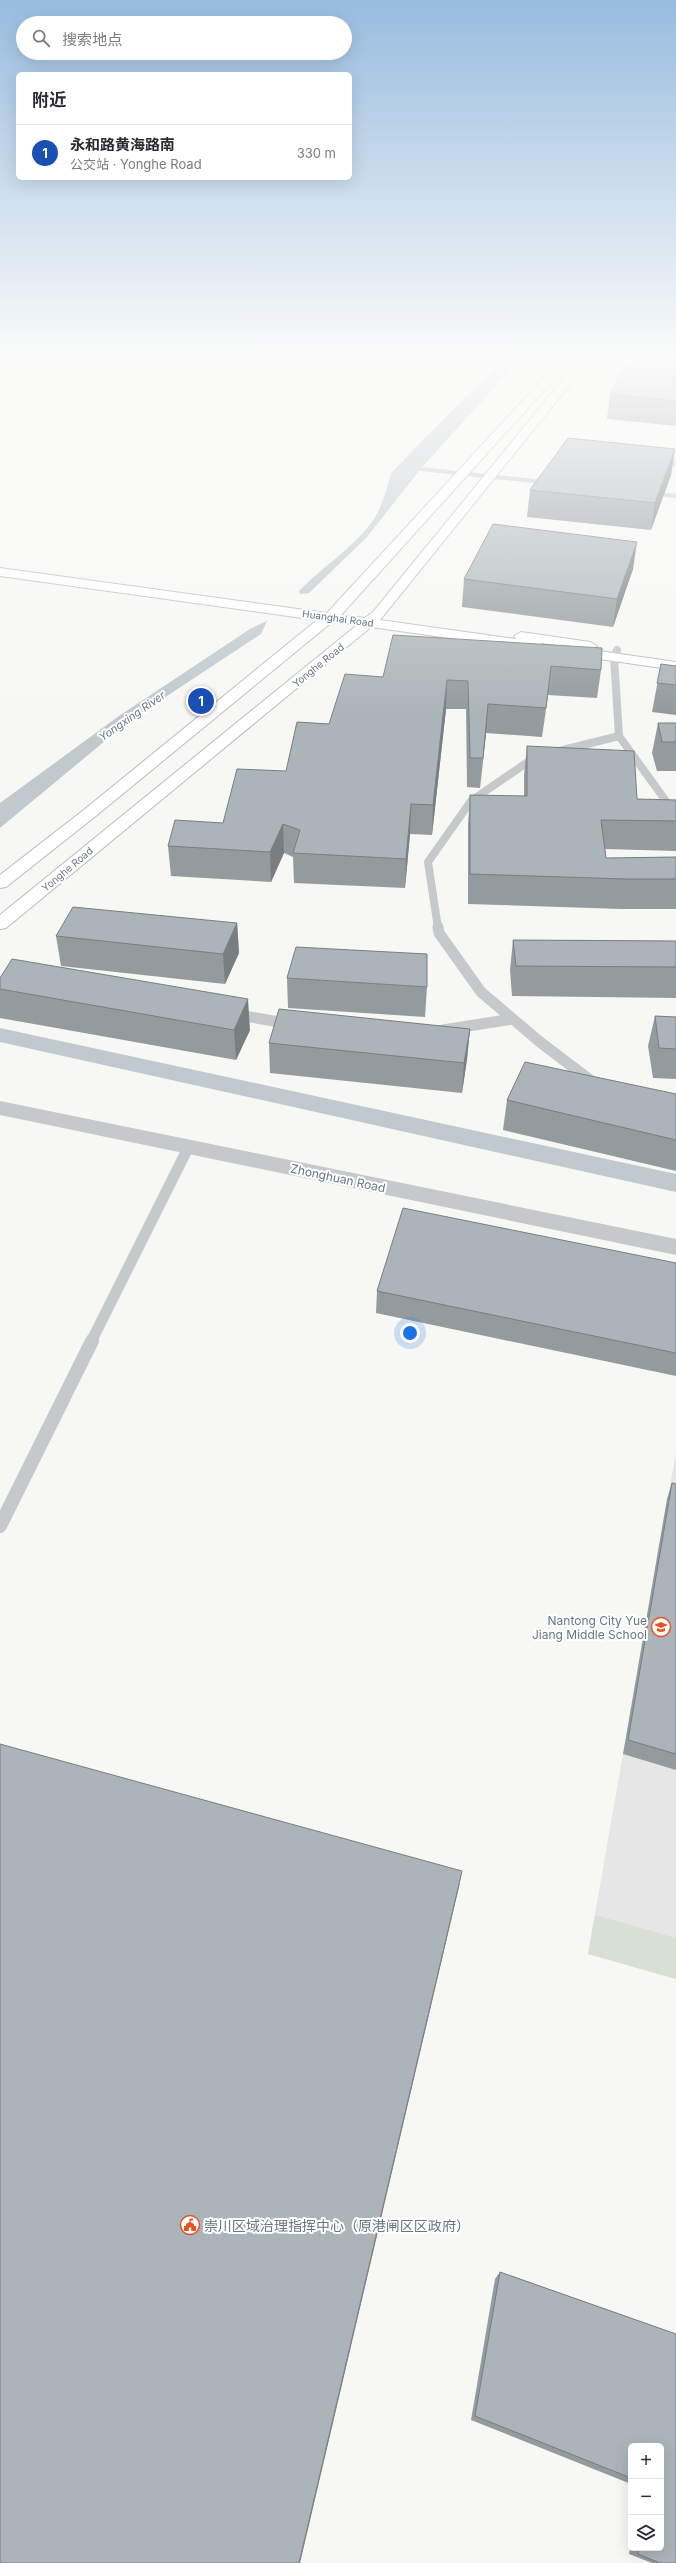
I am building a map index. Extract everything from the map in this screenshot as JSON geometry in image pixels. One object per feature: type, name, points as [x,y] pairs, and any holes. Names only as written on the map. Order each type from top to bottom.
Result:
[{"type":"main road","points":[[0,883],[91,812],[334,614],[462,476]]},
{"type":"main road","name":"Yonghe Road","points":[[0,924],[374,619],[491,476]]},
{"type":"main road","name":"Huanghai Road","points":[[0,566],[334,614]]},
{"type":"main road","name":"Huanghai Road","points":[[0,572],[374,619],[615,654],[676,666]]},
{"type":"main road","name":"Huanghai Road","points":[[615,654],[676,658]]},
{"type":"street","name":"Zhonghuan Road","points":[[0,1108],[188,1148],[676,1247]]},
{"type":"lane","points":[[615,654],[620,736],[676,815]]},
{"type":"lane","points":[[599,1088],[512,1019],[481,992],[439,933],[428,862],[471,801],[535,757],[620,736]]},
{"type":"lane","points":[[219,1012],[299,1025]]},
{"type":"lane","points":[[435,1032],[512,1019]]},
{"type":"lane","points":[[0,1526],[188,1148]]},
{"type":"shaded area","name":"Nantong City Yue Jiang Middle School","points":[[676,1452],[676,1979],[588,1954]]},
{"type":"shaded area","points":[[595,1915],[676,1938],[676,1979],[588,1954]]},
{"type":"water","points":[[390,476],[415,476],[367,537],[309,593],[300,594],[299,591],[308,582],[358,539],[377,514]]},
{"type":"water","name":"Yongxing River","points":[[267,621],[261,634],[129,721],[0,828],[0,803],[119,716],[250,629]]},
{"type":"building","points":[[541,476],[665,476],[655,503],[530,490]]},
{"type":"building","points":[[493,524],[637,542],[617,599],[464,579]]},
{"type":"building","points":[[393,635],[602,648],[601,670],[551,666],[546,708],[488,704],[483,758],[470,758],[468,681],[447,680],[433,805],[411,804],[406,859],[293,853],[300,830],[283,824],[270,852],[168,846],[175,820],[223,823],[237,769],[286,771],[297,722],[329,724],[345,674],[383,677]]},
{"type":"building","points":[[661,664],[676,666],[676,685],[657,683]]},
{"type":"building","points":[[658,723],[676,723],[676,742],[662,742]]},
{"type":"building","points":[[527,746],[634,751],[637,799],[676,800],[676,821],[601,820],[606,858],[676,857],[676,879],[626,879],[470,874],[470,795],[527,796]]},
{"type":"building","points":[[73,907],[237,923],[223,954],[56,936]]},
{"type":"building","points":[[513,940],[676,941],[676,967],[516,966]]},
{"type":"building","points":[[296,947],[427,954],[427,987],[287,978]]},
{"type":"building","points":[[12,959],[248,999],[234,1030],[0,989],[0,978]]},
{"type":"building","points":[[279,1009],[470,1029],[464,1063],[269,1043]]},
{"type":"building","points":[[655,1016],[676,1017],[676,1049],[659,1048]]},
{"type":"building","points":[[525,1062],[676,1094],[676,1140],[507,1100]]},
{"type":"building","points":[[403,1208],[676,1263],[676,1353],[377,1291]]},
{"type":"building","points":[[672,1483],[676,1484],[676,1754],[628,1740]]},
{"type":"building","name":"崇川区域治理指挥中心（原港闸区区政府）","points":[[0,1744],[462,1871],[299,2563],[0,2563]]},
{"type":"building","points":[[500,2272],[676,2334],[676,2563],[660,2563],[638,2554],[638,2551],[664,2551],[664,2443],[628,2443],[628,2477],[475,2416]]},
{"type":"waterway","points":[[483,476],[544,482]]},
{"type":"waterway","points":[[654,494],[676,496]]},
{"type":"waterway","points":[[0,1035],[676,1183]]},
{"type":"place","name":"永和路黄海路南","points":[[201,701]]},
{"type":"place","name":"Nantong City Yue Jiang Middle School","points":[[661,1627]]},
{"type":"place","name":"崇川区域治理指挥中心（原港闸区区政府）","points":[[190,2225]]}]
